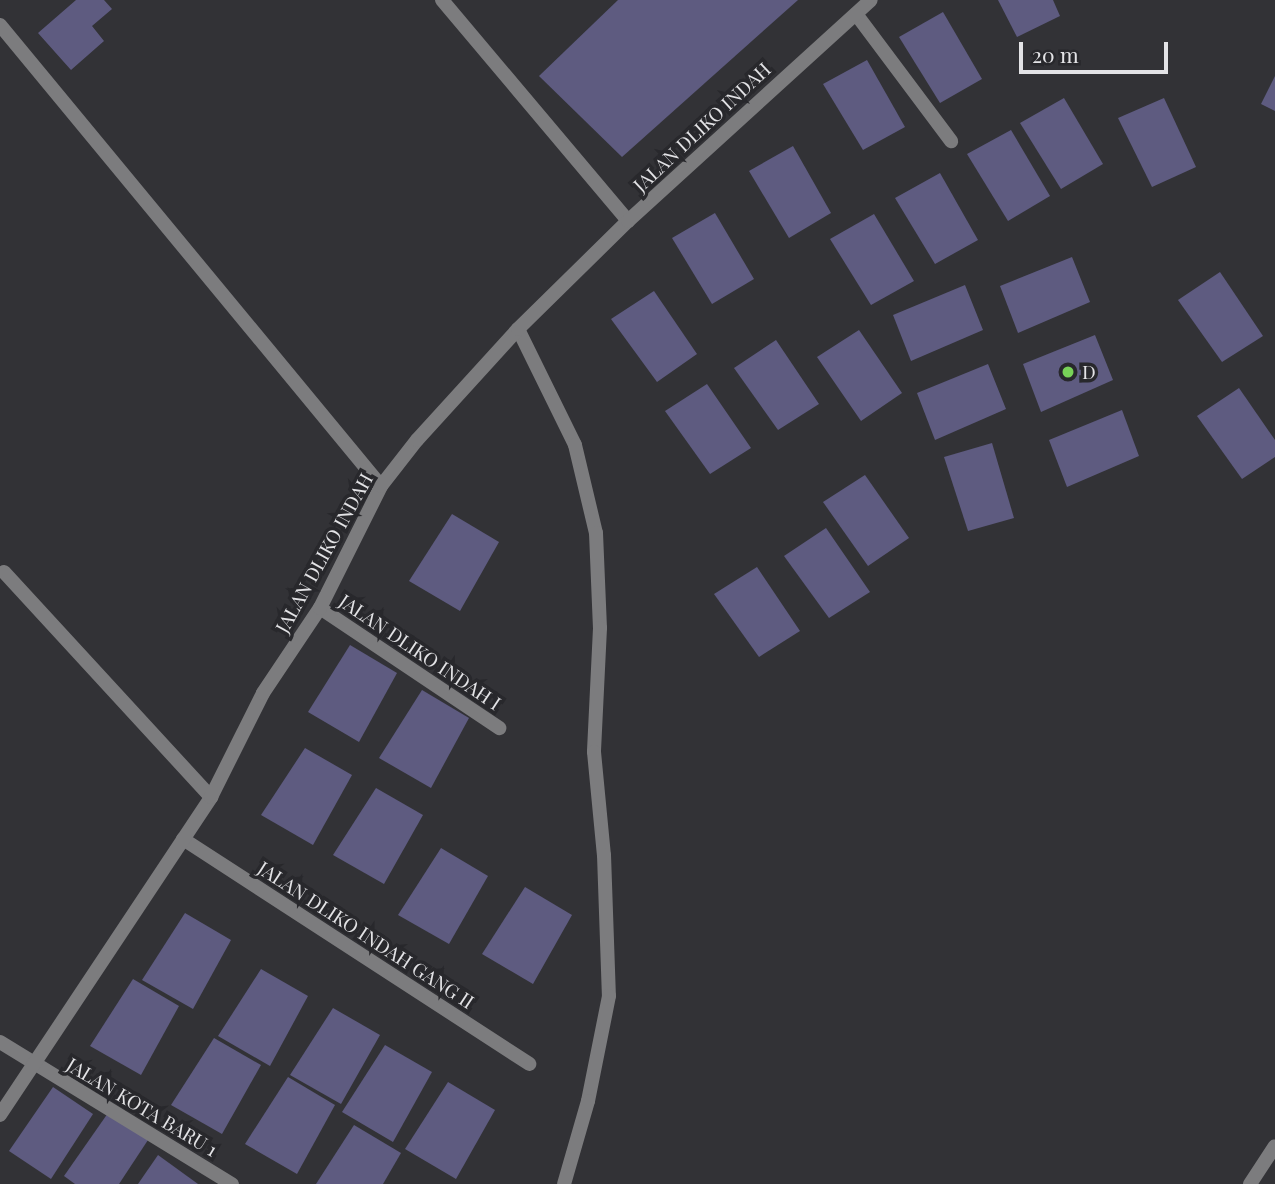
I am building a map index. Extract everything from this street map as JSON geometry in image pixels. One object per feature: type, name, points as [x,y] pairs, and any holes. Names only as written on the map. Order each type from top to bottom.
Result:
[{"type":"street","points":[[442,0],[628,221]]},
{"type":"street","name":"JALAN DLIKO INDAH","points":[[0,1115],[211,797],[263,693],[320,608],[381,486],[417,440],[518,329],[628,221],[871,0]]},
{"type":"street","points":[[856,14],[951,141]]},
{"type":"street","points":[[0,25],[381,486]]},
{"type":"street","points":[[518,329],[575,445],[596,533],[600,628],[594,752],[604,855],[609,996],[588,1101],[564,1184]]},
{"type":"street","points":[[4,572],[211,797]]},
{"type":"street","name":"JALAN DLIKO INDAH I","points":[[320,608],[499,728]]},
{"type":"street","name":"JALAN DLIKO INDAH GANG II","points":[[183,839],[529,1064]]},
{"type":"street","name":"JALAN KOTA BARU 1","points":[[0,1042],[232,1184]]},
{"type":"street","points":[[1250,1184],[1275,1146]]},
{"type":"building","points":[[76,0],[104,0],[112,9],[92,26],[104,41],[71,70],[38,33]]},
{"type":"building","points":[[618,0],[798,0],[622,157],[539,76]]},
{"type":"building","points":[[998,0],[1053,0],[1060,16],[1017,37]]},
{"type":"building","points":[[943,12],[982,79],[940,103],[899,37]]},
{"type":"building","points":[[867,60],[905,127],[863,150],[823,84]]},
{"type":"building","points":[[1275,76],[1275,111],[1261,104]]},
{"type":"building","points":[[1064,98],[1103,164],[1061,189],[1020,123]]},
{"type":"building","points":[[1164,98],[1196,167],[1152,187],[1118,118]]},
{"type":"building","points":[[1011,130],[1050,196],[1008,221],[967,154]]},
{"type":"building","points":[[793,146],[831,213],[789,238],[749,171]]},
{"type":"building","points":[[940,173],[978,240],[935,264],[895,198]]},
{"type":"building","points":[[715,213],[754,279],[712,304],[672,238]]},
{"type":"building","points":[[874,214],[914,281],[871,305],[830,239]]},
{"type":"building","name":"D","points":[[1072,257],[1090,302],[1018,333],[1000,286]]},
{"type":"building","points":[[1220,272],[1263,336],[1222,362],[1178,300]]},
{"type":"building","points":[[965,285],[983,330],[911,361],[893,315]]},
{"type":"building","points":[[654,291],[697,354],[657,382],[611,319]]},
{"type":"building","points":[[859,330],[902,393],[861,421],[817,357]]},
{"type":"building","name":"D","points":[[1095,335],[1113,380],[1041,412],[1023,364]]},
{"type":"building","points":[[776,340],[819,404],[778,430],[734,368]]},
{"type":"building","points":[[988,364],[1006,409],[935,440],[917,393]]},
{"type":"building","points":[[707,384],[751,448],[710,474],[665,411]]},
{"type":"building","points":[[1239,388],[1275,440],[1275,457],[1242,479],[1197,416]]},
{"type":"building","name":"D","points":[[1122,410],[1139,456],[1067,487],[1049,440]]},
{"type":"building","points":[[992,443],[1014,518],[968,531],[944,457]]},
{"type":"building","points":[[865,475],[909,538],[868,566],[823,502]]},
{"type":"building","points":[[452,514],[499,542],[460,611],[409,581]]},
{"type":"building","points":[[826,528],[870,592],[829,618],[784,556]]},
{"type":"building","points":[[757,567],[800,631],[759,657],[714,594]]},
{"type":"building","points":[[350,645],[397,673],[359,742],[308,712]]},
{"type":"building","points":[[422,690],[469,718],[431,788],[379,758]]},
{"type":"building","points":[[305,748],[352,775],[313,845],[261,815]]},
{"type":"building","points":[[376,788],[423,815],[384,884],[333,855]]},
{"type":"building","points":[[441,848],[488,876],[449,944],[398,915]]},
{"type":"building","points":[[525,887],[572,915],[533,984],[482,954]]},
{"type":"building","points":[[185,913],[231,940],[193,1009],[142,980]]},
{"type":"building","points":[[261,969],[308,996],[270,1066],[218,1036]]},
{"type":"building","points":[[133,979],[179,1006],[141,1075],[90,1046]]},
{"type":"building","points":[[333,1008],[380,1035],[341,1104],[290,1075]]},
{"type":"building","points":[[214,1038],[261,1065],[222,1134],[171,1105]]},
{"type":"building","points":[[385,1045],[432,1072],[393,1142],[342,1112]]},
{"type":"building","points":[[288,1077],[335,1105],[297,1174],[245,1144]]},
{"type":"building","points":[[448,1082],[495,1110],[456,1179],[405,1149]]},
{"type":"building","points":[[53,1087],[93,1114],[51,1179],[9,1151]]},
{"type":"building","points":[[108,1113],[148,1140],[119,1184],[75,1184],[64,1176]]},
{"type":"building","points":[[354,1125],[401,1153],[383,1184],[316,1184]]},
{"type":"building","points":[[158,1155],[198,1184],[138,1184]]},
{"type":"place","name":"D","points":[[1068,372]]}]
